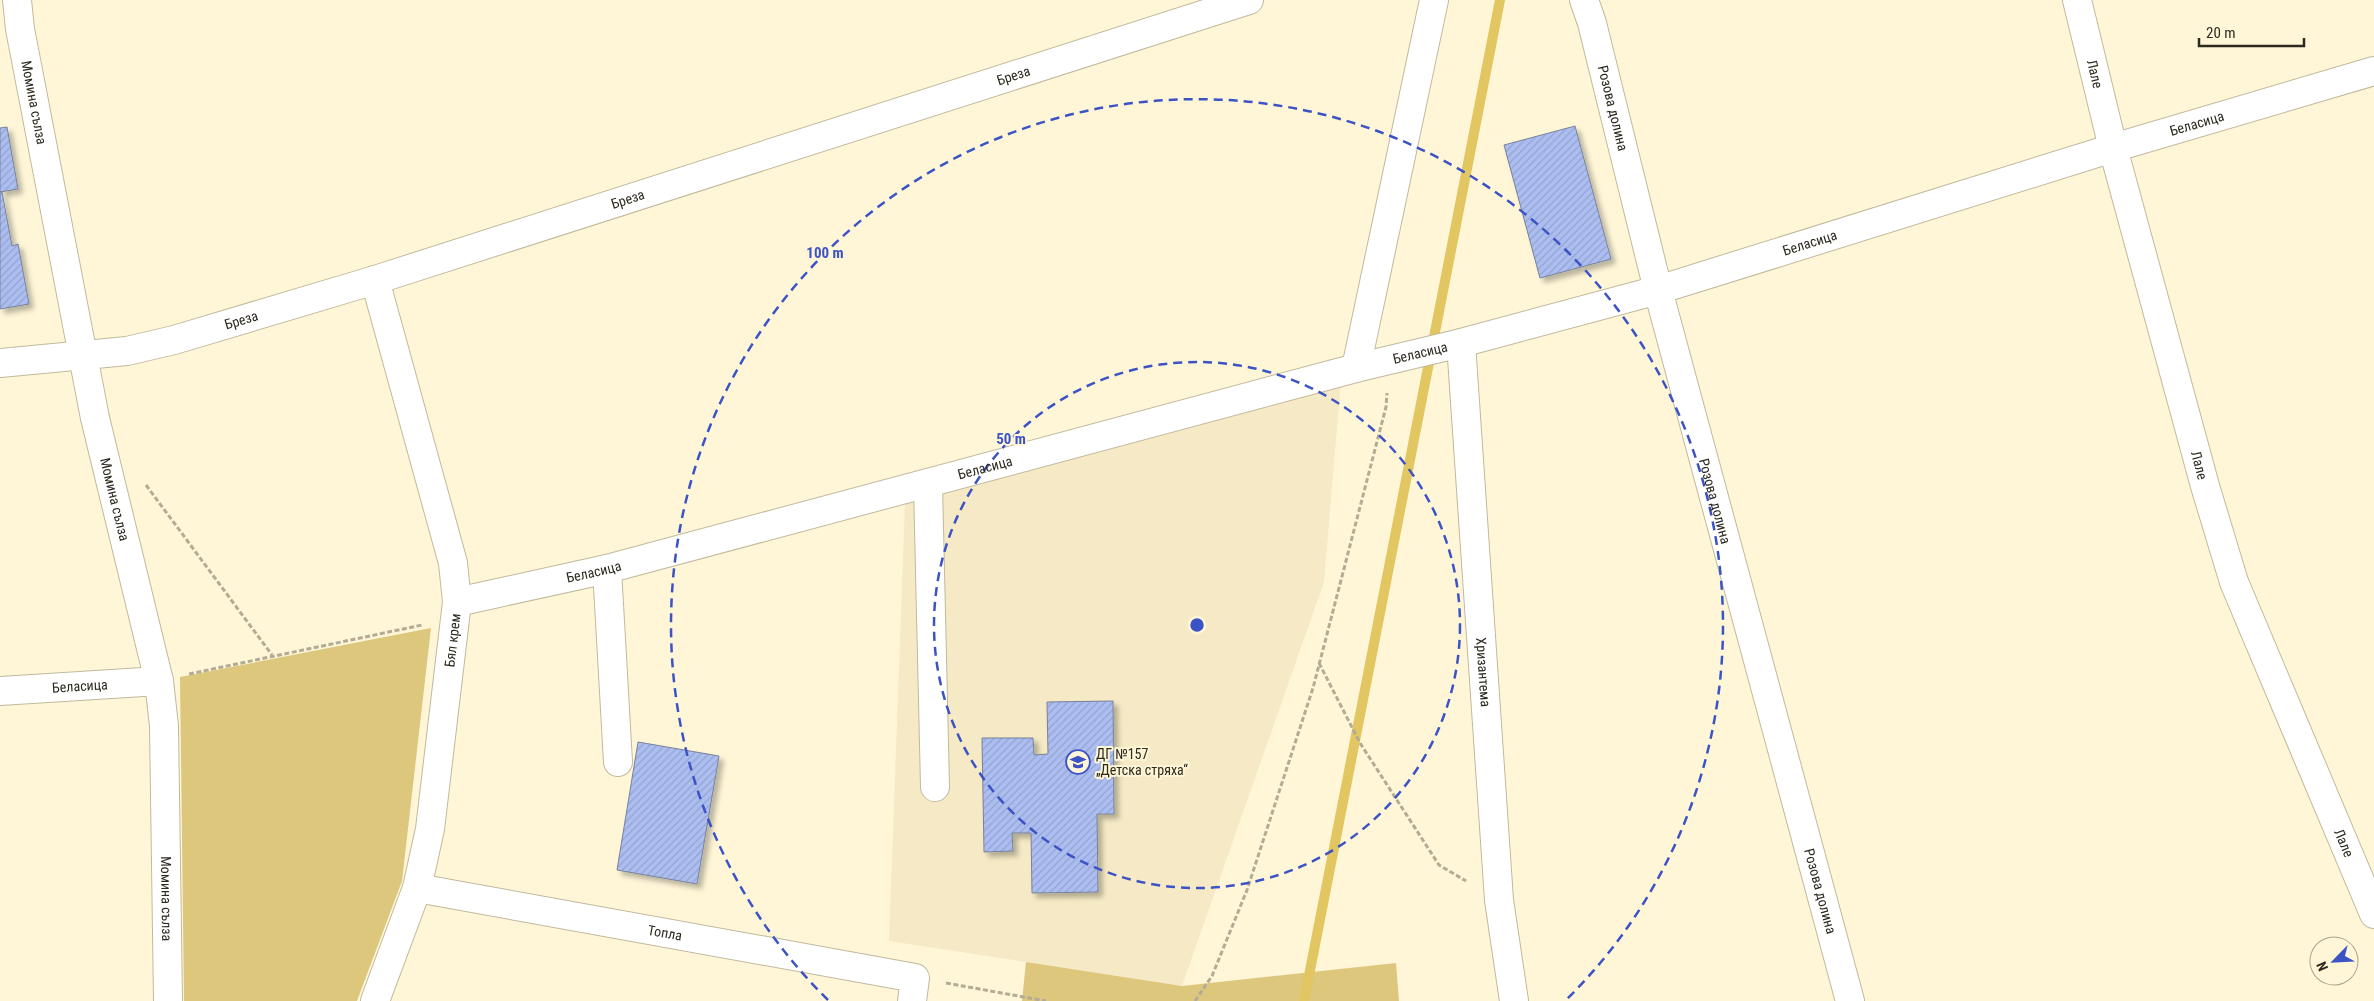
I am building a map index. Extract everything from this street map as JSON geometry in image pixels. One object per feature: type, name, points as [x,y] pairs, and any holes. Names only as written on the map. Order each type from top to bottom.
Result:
[{"type":"street","name":"Момина сълза","points":[[17,0],[20,29],[95,418],[159,681],[164,726],[168,1001]]},
{"type":"street","name":"Бреза","points":[[0,363],[127,350],[174,340],[376,280],[1249,0]]},
{"type":"street","points":[[1356,368],[1434,0]]},
{"type":"street","name":"Розова долина","points":[[1584,0],[1592,23],[1658,290],[1850,1001]]},
{"type":"street","name":"Лале","points":[[2077,0],[2113,148],[2205,486],[2234,582],[2374,914]]},
{"type":"street","name":"Беласица","points":[[456,610],[1356,368],[1461,343],[1658,290],[2113,148],[2374,71]]},
{"type":"street","name":"Бял крем","points":[[375,1001],[417,888],[430,829],[456,610],[453,563],[376,280]]},
{"type":"street","name":"Хризантема","points":[[1461,343],[1499,900],[1514,1001]]},
{"type":"street","points":[[928,484],[935,787]]},
{"type":"street","points":[[606,569],[618,762]]},
{"type":"street","name":"Беласица","points":[[0,691],[159,681]]},
{"type":"street","name":"Топла","points":[[417,888],[913,989]]},
{"type":"path","points":[[1196,1001],[1212,976],[1247,890],[1319,663],[1386,407],[1390,360]]},
{"type":"path","points":[[142,481],[272,655]]},
{"type":"path","points":[[159,681],[456,610]]},
{"type":"path","points":[[1319,663],[1360,743],[1439,865],[1499,900]]},
{"type":"path","points":[[913,989],[1046,1001]]},
{"type":"shaded area","name":"ДГ №157 „Детска стряха“","points":[[1341,381],[1324,582],[1182,986],[889,941],[905,503]]},
{"type":"shaded area","points":[[431,628],[402,881],[357,1001],[184,1001],[180,677]]},
{"type":"shaded area","points":[[1026,962],[1182,986],[1396,963],[1399,1001],[1022,1001]]},
{"type":"building","points":[[1575,126],[1611,259],[1540,278],[1504,145]]},
{"type":"building","points":[[7,127],[18,189],[0,192],[0,128]]},
{"type":"building","points":[[0,192],[2,192],[12,246],[18,244],[29,304],[0,309]]},
{"type":"building","points":[[1113,701],[1114,814],[1097,814],[1098,892],[1032,893],[1031,833],[1012,833],[1013,851],[984,852],[982,738],[1033,738],[1034,755],[1048,754],[1047,702]]},
{"type":"building","points":[[638,742],[719,756],[697,884],[617,870]]},
{"type":"waterway","points":[[1304,1001],[1500,0]]},
{"type":"place","name":"ДГ №157 „Детска стряха“","points":[[1078,762]]}]
